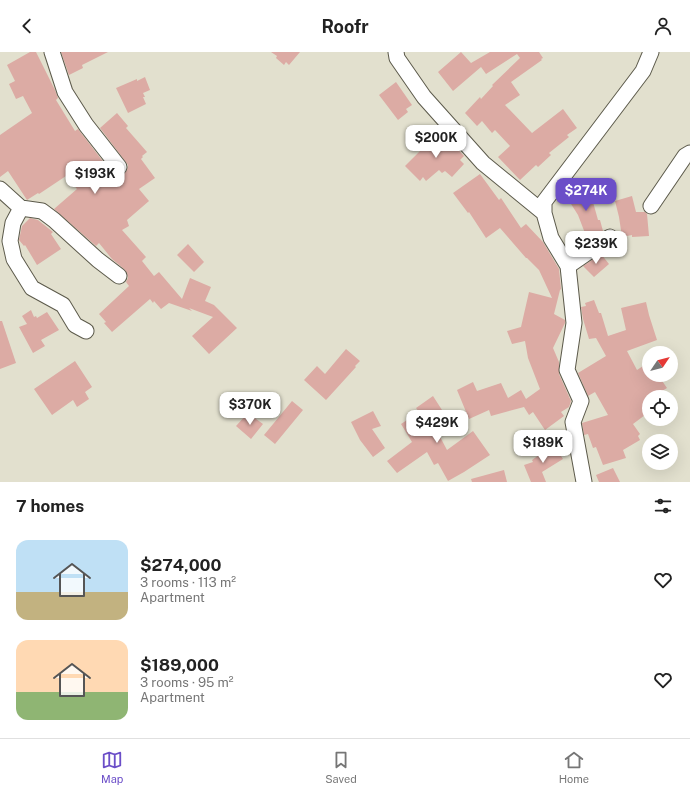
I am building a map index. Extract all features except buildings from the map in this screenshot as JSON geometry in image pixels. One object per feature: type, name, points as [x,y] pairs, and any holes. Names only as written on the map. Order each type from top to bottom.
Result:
[{"type":"street","points":[[52,52],[65,92],[86,125],[120,167]]},
{"type":"street","points":[[396,52],[398,58],[424,97],[483,163],[544,213]]},
{"type":"street","points":[[584,482],[572,422],[581,401],[567,370],[574,323],[568,266],[551,238],[544,213],[544,202],[643,71],[651,52]]},
{"type":"street","points":[[651,206],[685,156],[690,153]]},
{"type":"street","points":[[0,189],[21,208],[42,211],[118,276]]},
{"type":"street","points":[[21,208],[13,223],[10,241],[14,259],[32,288],[63,305],[75,324],[86,332]]},
{"type":"street","points":[[568,266],[610,237]]}]
